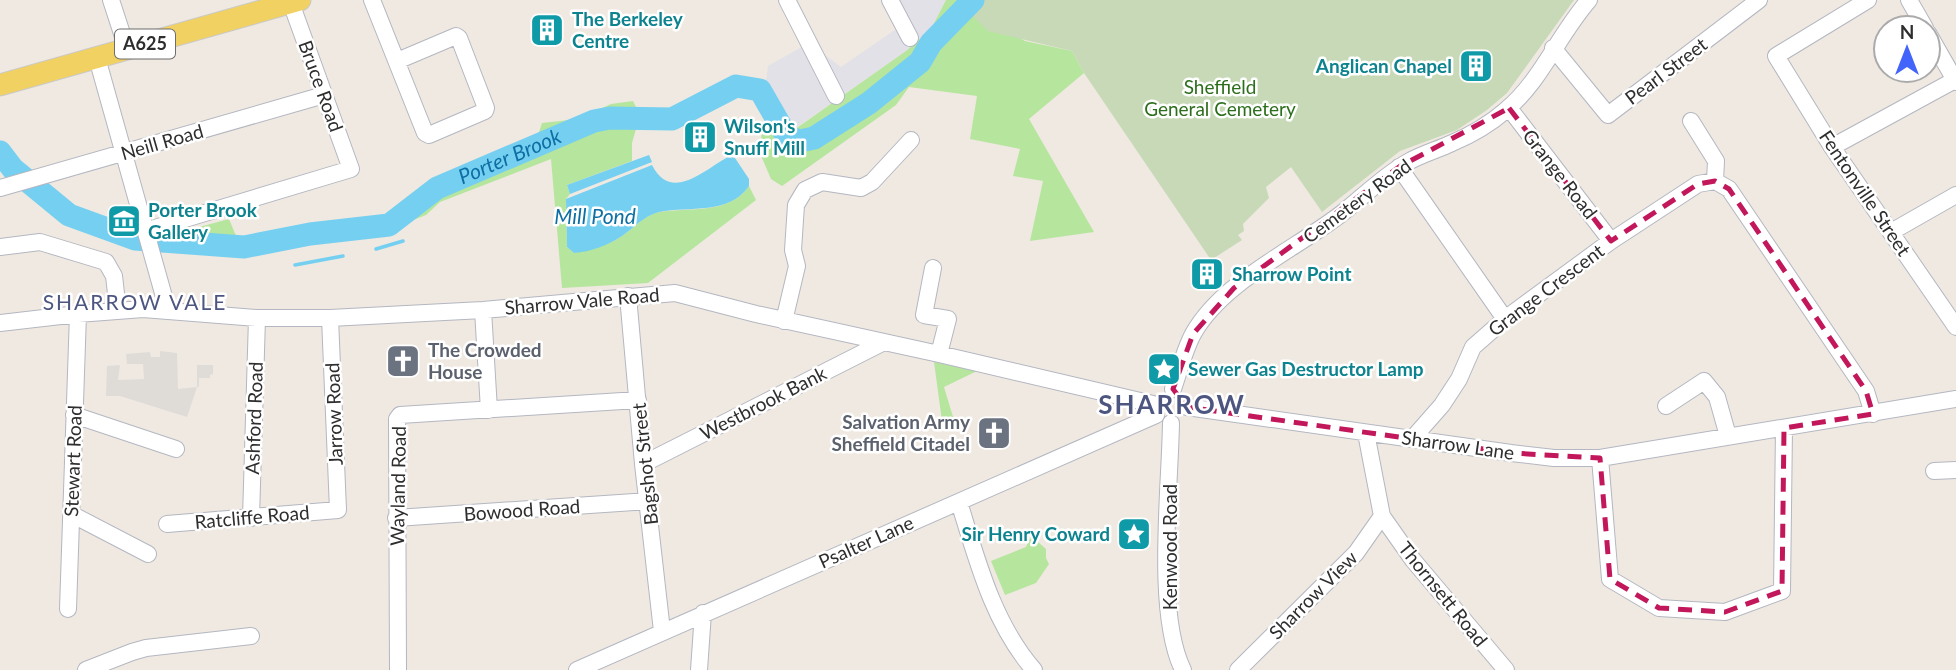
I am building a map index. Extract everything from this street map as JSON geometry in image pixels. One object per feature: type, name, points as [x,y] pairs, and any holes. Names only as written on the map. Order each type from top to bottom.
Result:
[{"type":"main road","name":"A625","points":[[1,82],[127,49],[250,7],[295,1]]},
{"type":"street","points":[[111,0],[127,49]]},
{"type":"street","points":[[372,0],[425,134],[429,135],[485,111],[456,36],[397,61]]},
{"type":"street","points":[[787,0],[836,96]]},
{"type":"street","points":[[890,0],[910,38]]},
{"type":"street","name":"Cemetery Road","points":[[1173,390],[1193,334],[1216,305],[1234,288],[1342,213],[1399,167],[1481,128],[1509,108],[1527,89],[1553,48],[1589,0]]},
{"type":"street","name":"Pearl Street","points":[[1553,48],[1608,115],[1759,0]]},
{"type":"street","name":"Fentonville Street","points":[[1868,0],[1776,57],[1832,147],[1953,318]]},
{"type":"street","name":"Bruce Road","points":[[147,238],[351,169],[324,95],[295,1]]},
{"type":"street","points":[[1832,147],[1956,81],[1942,57]]},
{"type":"street","points":[[97,58],[168,311]]},
{"type":"street","name":"Neill Road","points":[[0,188],[324,95]]},
{"type":"street","name":"Grange Road","points":[[1509,108],[1611,241]]},
{"type":"street","points":[[1691,121],[1716,160],[1715,181],[1729,189],[1866,390],[1872,414]]},
{"type":"street","points":[[784,321],[797,266],[793,250],[796,205],[805,190],[822,183],[860,188],[872,182],[911,140]]},
{"type":"street","points":[[1399,167],[1505,319]]},
{"type":"street","name":"Grange Crescent","points":[[1413,438],[1442,405],[1459,379],[1474,347],[1505,319],[1611,241],[1698,184],[1715,181]]},
{"type":"street","points":[[1891,232],[1956,195]]},
{"type":"street","points":[[0,247],[40,242],[106,262],[114,276],[118,311]]},
{"type":"street","points":[[933,268],[924,315],[948,319],[939,354]]},
{"type":"street","name":"Sharrow Vale Road","points":[[0,323],[118,311],[168,311],[257,318],[330,318],[483,310],[676,293],[784,321],[939,354],[1160,414]]},
{"type":"street","name":"Bagshot Street","points":[[628,296],[662,631]]},
{"type":"street","points":[[483,310],[489,410]]},
{"type":"street","name":"Stewart Road","points":[[68,609],[78,313]]},
{"type":"street","name":"Ashford Road","points":[[251,518],[257,318]]},
{"type":"street","name":"Jarrow Road","points":[[330,318],[338,510]]},
{"type":"street","name":"Westbrook Bank","points":[[643,464],[884,342]]},
{"type":"street","points":[[1666,407],[1704,381],[1717,397],[1728,436]]},
{"type":"street","points":[[1173,390],[1184,396],[1187,407],[1182,418],[1160,414],[1163,391],[1173,390]]},
{"type":"street","name":"Sharrow Lane","points":[[1187,407],[1554,458],[1600,458],[1956,399]]},
{"type":"street","name":"Wayland Road","points":[[398,670],[396,518],[397,419],[400,415],[638,400]]},
{"type":"street","name":"Psalter Lane","points":[[577,670],[1160,414]]},
{"type":"street","name":"Kenwood Road","points":[[1160,414],[1170,620],[1183,670]]},
{"type":"street","points":[[74,415],[176,449]]},
{"type":"street","points":[[1600,458],[1610,579],[1659,608],[1725,612],[1782,591],[1784,428]]},
{"type":"street","points":[[1366,433],[1382,516]]},
{"type":"street","points":[[1934,471],[1956,470]]},
{"type":"street","name":"Bowood Road","points":[[396,518],[649,501]]},
{"type":"street","points":[[959,502],[980,568],[1005,629],[1019,653],[1034,670]]},
{"type":"street","name":"Ratcliffe Road","points":[[167,524],[338,510]]},
{"type":"street","points":[[71,514],[148,554]]},
{"type":"street","name":"Sharrow View","points":[[1238,670],[1356,553],[1382,516]]},
{"type":"street","name":"Thornsett Road","points":[[1382,516],[1413,560],[1506,670]]},
{"type":"street","points":[[699,670],[703,613]]},
{"type":"street","points":[[86,670],[146,648],[251,636]]},
{"type":"highlighted area","points":[[1509,108],[1611,241],[1698,184],[1715,181],[1729,189],[1866,391],[1873,414],[1784,428],[1782,591],[1725,612],[1659,608],[1610,579],[1600,458],[1511,453],[1187,407],[1173,389],[1193,334],[1234,288],[1399,167]]},
{"type":"shaded area","points":[[895,0],[946,0],[931,29],[906,51],[790,132],[765,90],[768,66],[809,43],[841,67],[902,25]]},
{"type":"shaded area","points":[[160,351],[177,353],[178,389],[197,387],[187,417],[120,396],[106,396],[107,366],[120,365],[118,380],[144,379],[143,364],[127,364],[126,354],[150,352],[151,357],[160,357]]},
{"type":"shaded area","points":[[197,365],[213,365],[213,374],[210,378],[199,378],[197,387]]},
{"type":"green space","points":[[946,0],[959,0],[959,3],[1025,41],[1072,51],[1084,73],[1029,119],[1094,232],[1030,241],[1043,181],[1013,176],[1020,149],[970,139],[977,96],[909,87],[896,105],[782,186],[771,179],[762,158],[765,90],[791,132],[906,51],[931,29]]},
{"type":"green space","name":"Sheffield General Cemetery","points":[[962,0],[1574,0],[1507,93],[1487,110],[1457,130],[1400,151],[1322,212],[1291,167],[1266,187],[1269,198],[1243,224],[1244,231],[1238,235],[1242,240],[1211,260],[1084,73],[1072,51],[988,31],[959,3]]},
{"type":"green space","points":[[633,101],[640,115],[632,143],[632,161],[567,185],[570,194],[566,199],[567,247],[574,253],[611,242],[659,212],[720,206],[731,202],[749,186],[756,200],[648,283],[562,288],[551,159],[440,202],[426,215],[383,232],[332,235],[243,252],[238,244],[180,238],[177,233],[229,219],[239,243],[397,213],[431,186],[538,135],[542,123],[578,119],[611,104]]},
{"type":"green space","points":[[934,362],[977,371],[944,387],[953,417],[942,421]]},
{"type":"green space","points":[[1031,536],[1046,549],[1049,564],[1036,583],[1005,595],[991,561],[1026,547]]},
{"type":"water","points":[[649,155],[652,162],[570,194],[567,185]]},
{"type":"water","name":"Mill Pond","points":[[728,157],[735,158],[749,179],[749,186],[731,201],[708,208],[653,214],[617,239],[593,250],[574,253],[567,247],[566,199],[652,165],[660,176],[669,182],[678,183],[698,175]]},
{"type":"waterway","name":"Porter Brook","points":[[0,152],[13,169],[69,215],[135,239],[244,247],[310,234],[389,225],[437,188],[594,121],[610,118],[672,119],[736,86],[760,90],[787,137],[800,141],[814,138],[869,103],[920,62],[931,43],[973,0]]},
{"type":"waterway","points":[[376,249],[403,241]]},
{"type":"waterway","points":[[295,265],[343,256]]},
{"type":"place","name":"The Berkeley Centre","points":[[547,30]]},
{"type":"place","name":"Anglican Chapel","points":[[1476,66]]},
{"type":"place","name":"Wilson's Snuff Mill","points":[[700,137]]},
{"type":"place","name":"Porter Brook Gallery","points":[[124,221]]},
{"type":"place","name":"Sharrow Point","points":[[1207,274]]},
{"type":"place","name":"The Crowded House","points":[[403,361]]},
{"type":"place","name":"Sewer Gas Destructor Lamp","points":[[1164,369]]},
{"type":"place","name":"Salvation Army Sheffield Citadel","points":[[994,433]]},
{"type":"place","name":"Sir Henry Coward","points":[[1134,534]]},
{"type":"district","name":"SHARROW VALE","points":[[135,303]]},
{"type":"district","name":"SHARROW","points":[[1172,405]]}]
